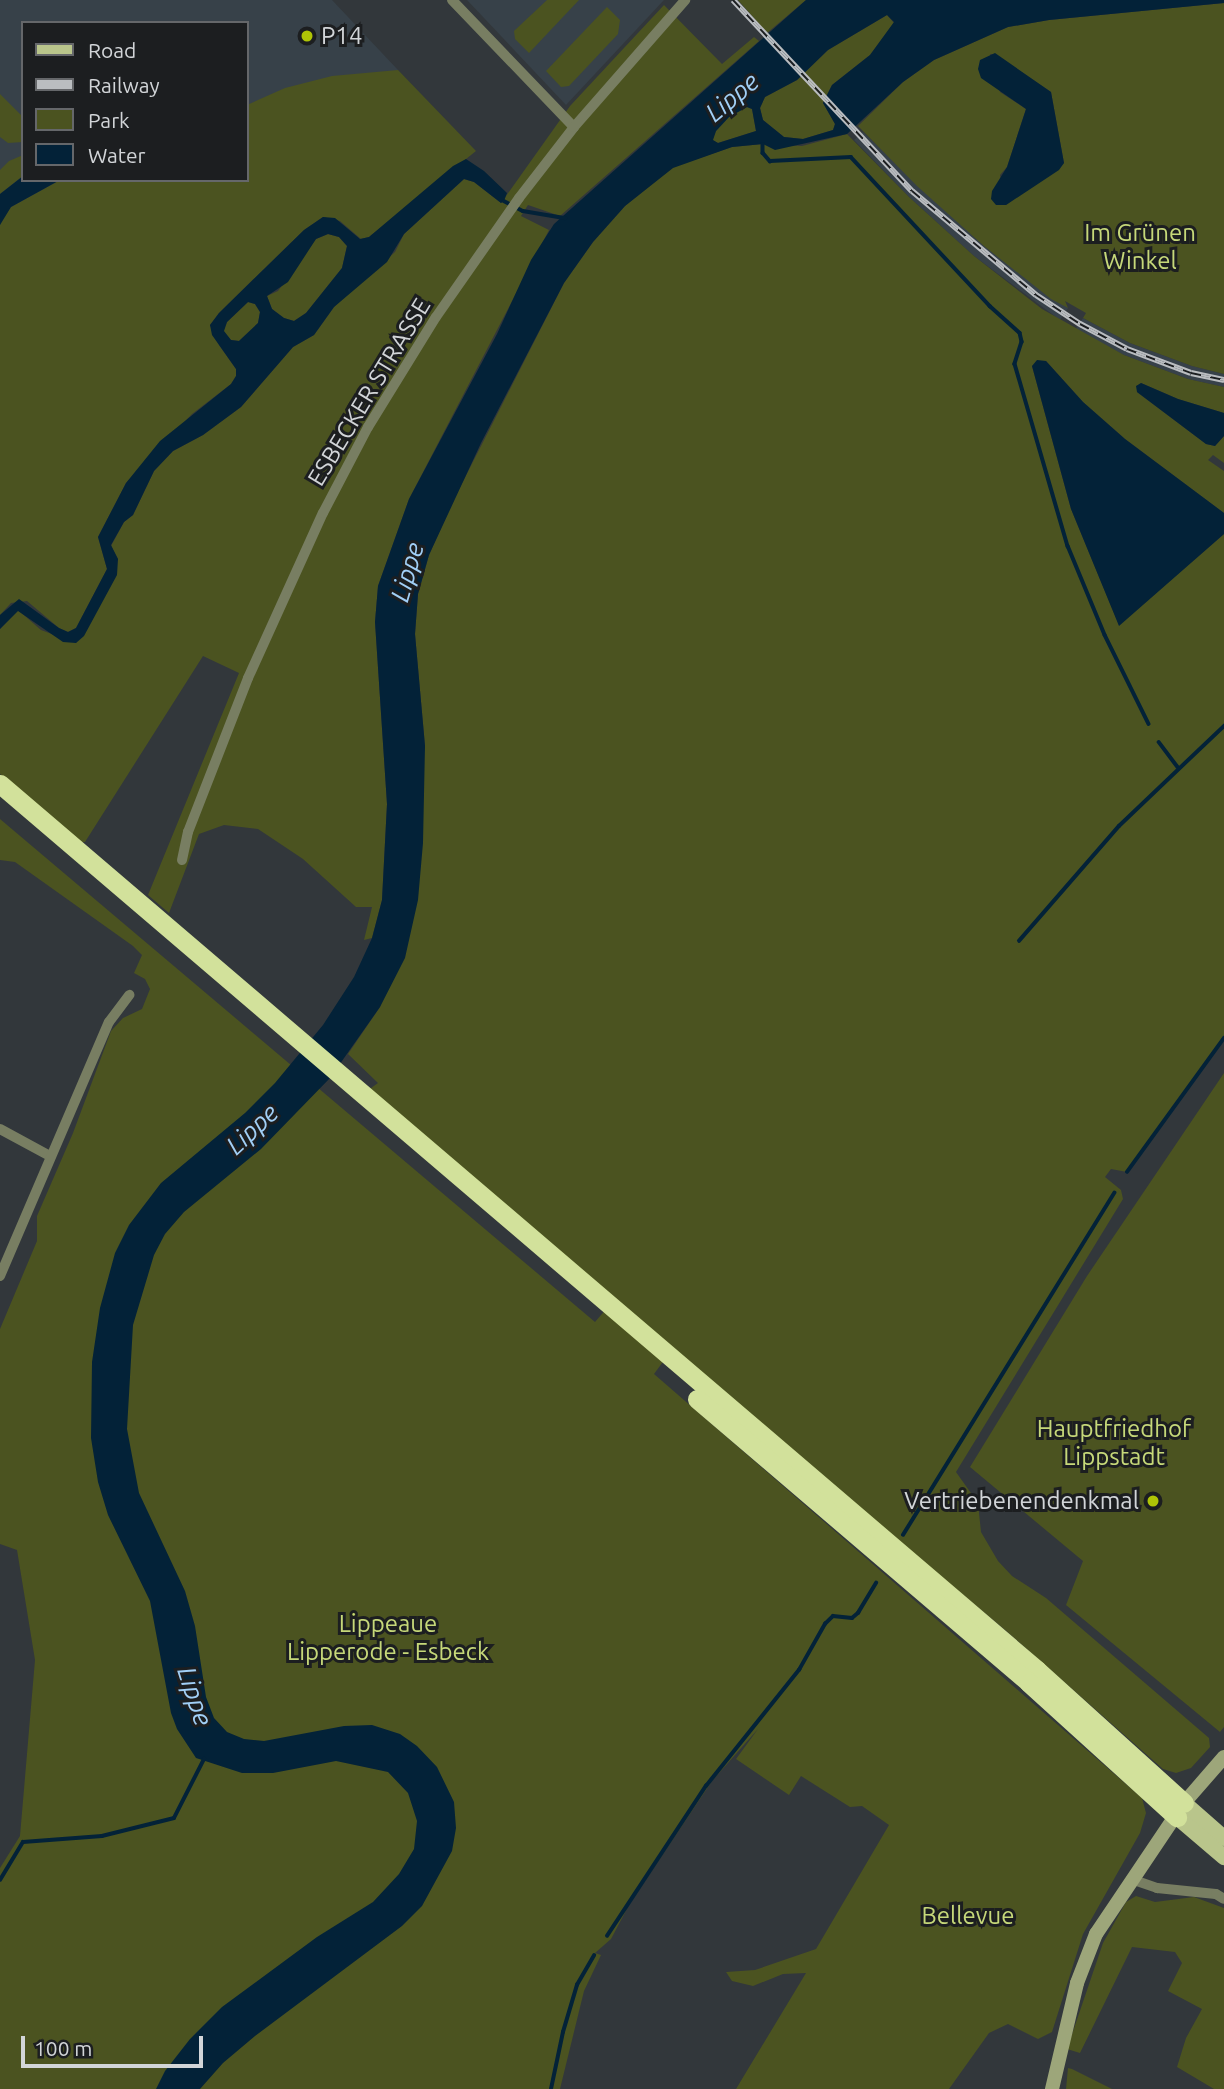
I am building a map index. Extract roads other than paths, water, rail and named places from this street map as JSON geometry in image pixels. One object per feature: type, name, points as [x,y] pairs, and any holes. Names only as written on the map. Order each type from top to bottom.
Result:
[{"type":"highway","points":[[0,784],[248,1005],[1033,1676],[1180,1810]]},
{"type":"highway","points":[[0,800],[248,1005]]},
{"type":"main road","points":[[1052,2089],[1077,1983],[1096,1934],[1180,1810],[1224,1756]]},
{"type":"main road","points":[[1180,1810],[1224,1838]]},
{"type":"main road","points":[[1180,1810],[1224,1857]]},
{"type":"street","points":[[452,0],[573,127]]},
{"type":"street","name":"ESBECKER STRASSE","points":[[182,860],[188,832],[240,698],[323,513],[388,394],[436,317],[513,206],[573,127],[685,0]]},
{"type":"street","points":[[0,1276],[109,1022],[129,995]]},
{"type":"street","points":[[0,1129],[50,1156]]},
{"type":"street","points":[[1131,1879],[1157,1888],[1216,1894],[1224,1899]]},
{"type":"water","name":"Lippe","points":[[806,0],[1224,0],[1224,3],[1049,20],[1008,27],[934,60],[903,82],[847,134],[775,150],[763,144],[732,147],[673,168],[625,206],[593,242],[564,283],[481,443],[429,555],[418,594],[415,634],[425,746],[423,843],[418,900],[405,958],[380,1007],[330,1078],[261,1149],[184,1212],[165,1234],[154,1255],[133,1325],[127,1429],[139,1493],[185,1591],[195,1626],[206,1697],[214,1718],[227,1732],[244,1739],[264,1741],[344,1726],[372,1725],[400,1734],[417,1746],[437,1767],[454,1802],[456,1828],[452,1851],[422,1906],[402,1926],[255,2036],[223,2063],[200,2089],[156,2089],[165,2071],[190,2039],[222,2007],[317,1937],[373,1902],[399,1874],[414,1849],[417,1821],[408,1793],[388,1772],[336,1761],[273,1773],[242,1773],[196,1758],[177,1729],[171,1713],[150,1601],[108,1515],[98,1482],[91,1438],[92,1362],[100,1308],[115,1253],[129,1225],[161,1183],[245,1113],[275,1083],[323,1025],[354,977],[372,938],[382,900],[387,804],[375,622],[378,586],[409,499],[497,334],[531,260],[554,224]],"holes":[[[887,15],[894,22],[870,55],[832,85],[823,103],[835,124],[833,130],[803,139],[784,137],[763,120],[760,108],[765,97],[797,80],[828,50]],[[747,107],[752,109],[756,131],[718,143],[713,140],[716,131],[729,117]]]},
{"type":"water","points":[[995,53],[1051,92],[1064,163],[1059,170],[1006,205],[996,205],[991,199],[992,191],[1007,167],[1026,109],[981,78],[978,69],[980,60]]},
{"type":"water","points":[[466,159],[484,171],[507,193],[504,201],[501,203],[474,182],[464,179],[404,234],[387,262],[334,307],[314,335],[293,347],[241,407],[203,435],[173,451],[154,471],[133,515],[124,522],[111,545],[118,559],[117,575],[84,636],[76,643],[63,642],[18,611],[0,629],[0,615],[19,599],[59,628],[68,632],[76,628],[107,569],[98,537],[126,483],[160,441],[231,384],[236,376],[236,369],[212,335],[210,325],[219,313],[304,230],[323,217],[335,218],[360,239],[369,237],[453,166]],"holes":[[[328,234],[339,237],[347,246],[342,268],[306,313],[294,321],[284,318],[272,309],[267,296],[288,282],[316,239]],[[248,302],[255,304],[260,312],[258,323],[239,341],[231,340],[224,331],[227,322]]]},
{"type":"water","points":[[21,178],[21,182],[56,182],[11,207],[0,225],[0,194]]},
{"type":"water","points":[[1037,360],[1046,361],[1083,402],[1125,439],[1224,513],[1224,534],[1119,626],[1071,509],[1032,366]]},
{"type":"water","points":[[1141,383],[1178,399],[1224,413],[1224,436],[1215,446],[1206,444],[1137,392],[1136,386]]},
{"type":"waterway","points":[[763,144],[763,153],[770,161],[851,157],[990,306],[1020,333],[1022,342],[1015,364],[1068,546],[1105,635],[1149,724]]},
{"type":"waterway","points":[[504,201],[523,211],[565,218]]},
{"type":"waterway","points":[[1019,941],[1119,826],[1224,726]]},
{"type":"waterway","points":[[1159,742],[1178,767]]},
{"type":"waterway","points":[[1127,1172],[1224,1038]]},
{"type":"waterway","points":[[903,1535],[1114,1193]]},
{"type":"waterway","points":[[607,1936],[706,1786],[799,1670],[825,1624],[833,1616],[852,1618],[858,1613],[876,1583]]},
{"type":"waterway","points":[[0,1880],[23,1842],[102,1836],[174,1818],[204,1759]]},
{"type":"waterway","points":[[551,2089],[563,2032],[577,1985],[594,1955]]},
{"type":"railway","points":[[733,0],[912,191],[1036,295],[1080,324],[1127,349],[1191,373],[1224,380]]},
{"type":"place","name":"P14","points":[[307,36]]},
{"type":"place","name":"Vertriebenendenkmal","points":[[1153,1501]]},
{"type":"park label","name":"Im Grünen Winkel","points":[[1140,247]]},
{"type":"park label","name":"Hauptfriedhof Lippstadt","points":[[1114,1443]]},
{"type":"park label","name":"Lippeaue Lipperode - Esbeck","points":[[388,1638]]},
{"type":"park label","name":"Bellevue","points":[[968,1916]]}]
